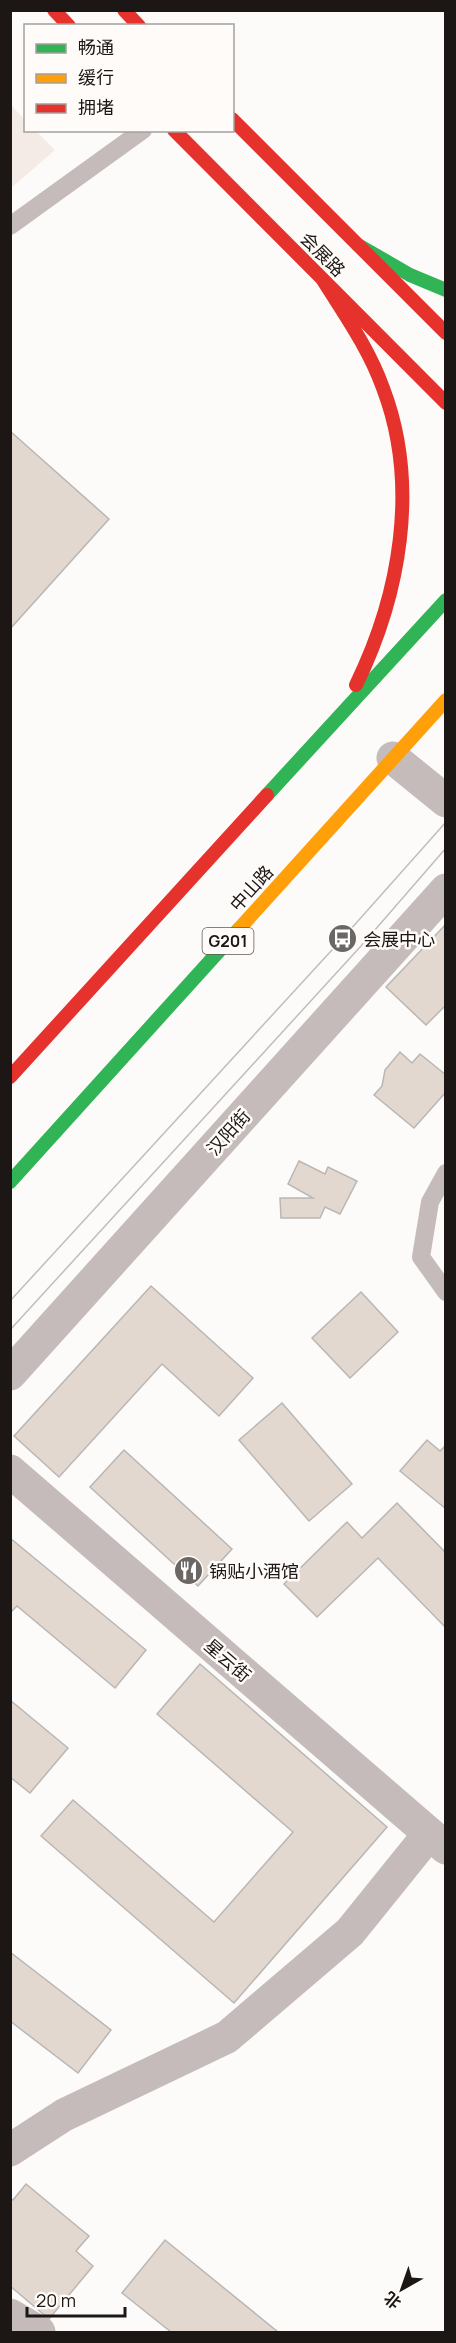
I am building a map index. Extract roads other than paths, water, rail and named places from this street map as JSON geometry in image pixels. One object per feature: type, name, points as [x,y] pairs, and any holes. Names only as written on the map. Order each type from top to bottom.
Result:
[{"type":"main road","points":[[54,10],[67,24]]},
{"type":"main road","points":[[124,10],[137,24]]},
{"type":"main road","name":"会展路","points":[[234,121],[446,333]]},
{"type":"main road","name":"会展路","points":[[176,132],[446,402]]},
{"type":"main road","points":[[358,245],[410,275],[446,290]]},
{"type":"main road","points":[[323,280],[360,338],[389,404],[399,464],[402,525],[392,592],[369,660],[335,722]]},
{"type":"main road","points":[[10,1077],[446,600]]},
{"type":"main road","name":"中山路","points":[[10,1182],[446,700]]},
{"type":"street","points":[[393,758],[446,801]]},
{"type":"street","name":"汉阳街","points":[[10,1374],[446,890]]},
{"type":"street","name":"星云街","points":[[10,1471],[437,1841]]},
{"type":"street","points":[[10,2150],[64,2115],[227,2037],[350,1932],[437,1841]]},
{"type":"street","points":[[10,2315],[39,2332]]},
{"type":"lane","points":[[10,226],[140,132]]},
{"type":"lane","points":[[446,1173],[430,1202],[421,1257],[446,1292]]},
{"type":"tram line","points":[[10,1301],[342,939],[446,822]]},
{"type":"tram line","points":[[10,1330],[361,946],[446,848]]},
{"type":"place","name":"会展中心","points":[[342,939]]},
{"type":"place","name":"锅贴小酒馆","points":[[188,1571]]}]
